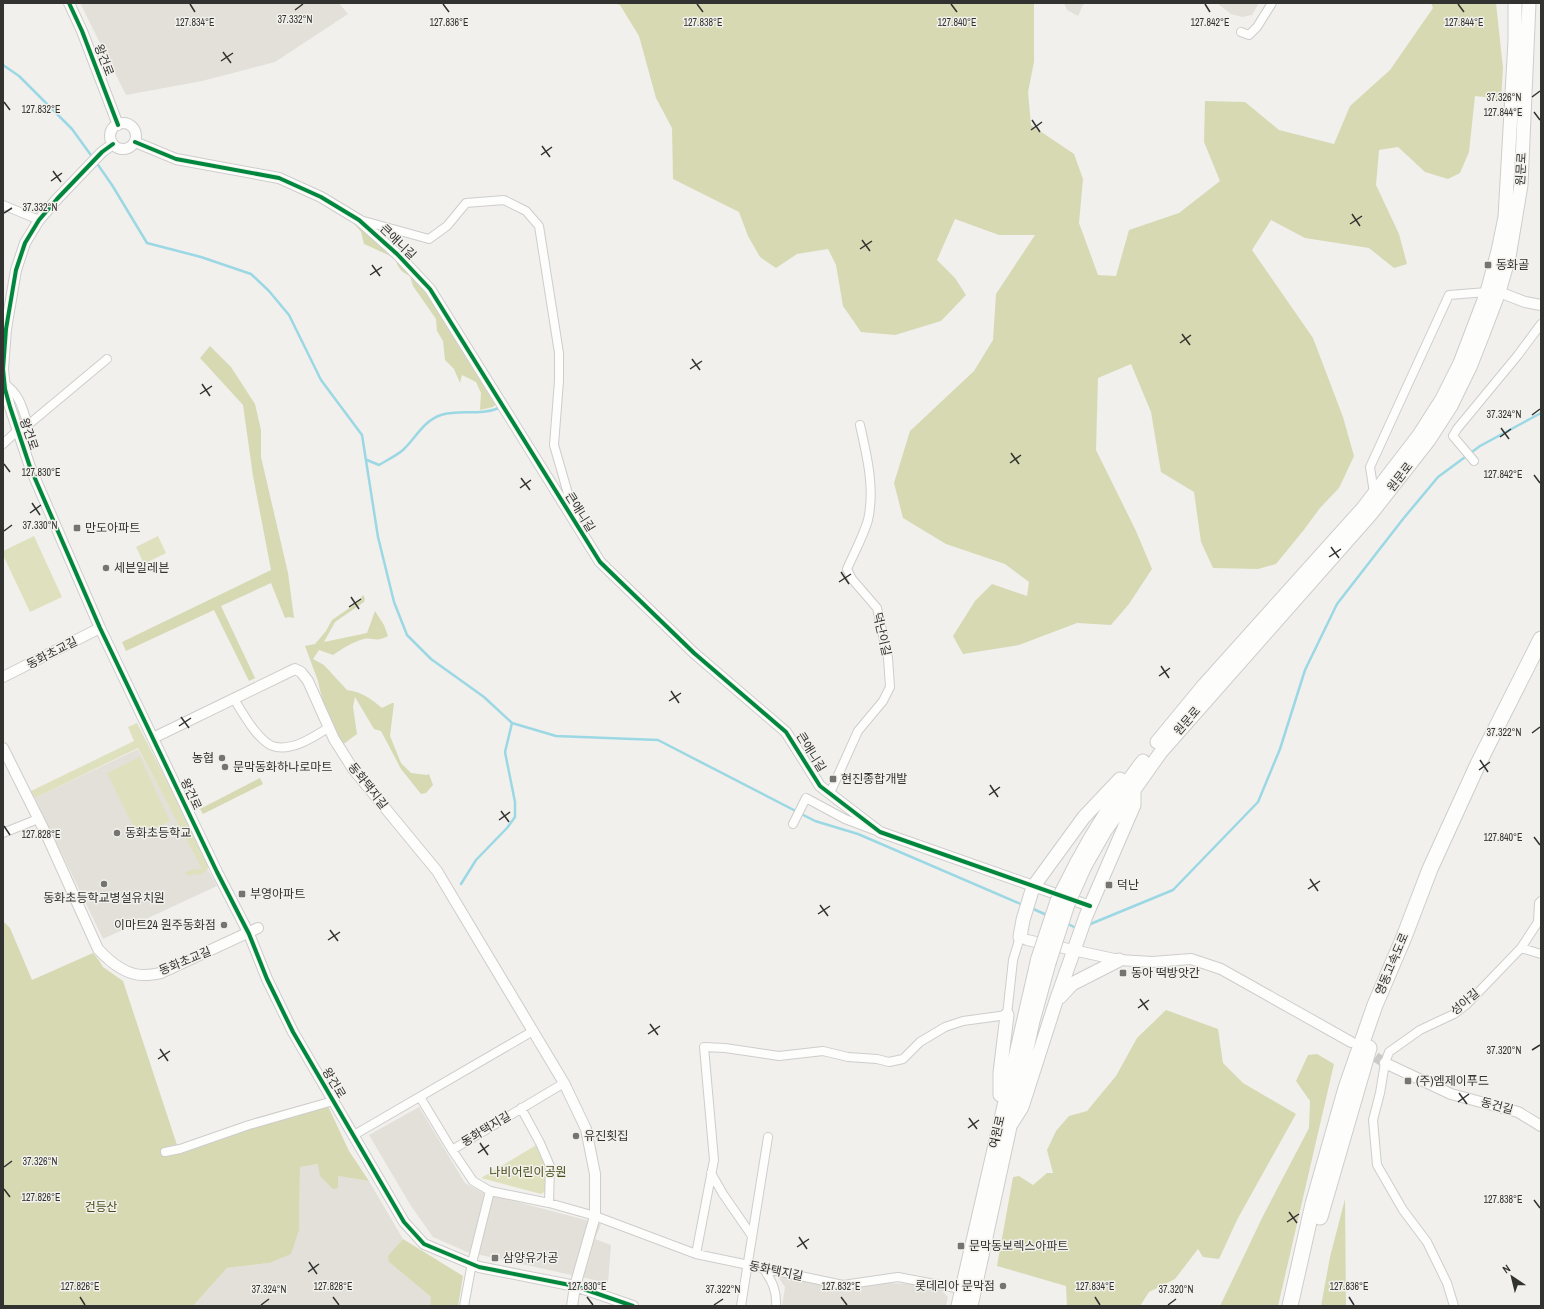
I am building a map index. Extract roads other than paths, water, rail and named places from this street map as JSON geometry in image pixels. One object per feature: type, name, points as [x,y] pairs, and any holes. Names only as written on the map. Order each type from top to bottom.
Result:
[{"type":"highway","name":"원문로","points":[[1081,864],[1134,787],[1161,752],[1213,691],[1371,514],[1429,440],[1451,406],[1470,367],[1493,292],[1498,251],[1505,217],[1516,3]]},
{"type":"highway","name":"원문로","points":[[1081,864],[1096,827],[1119,792],[1154,746],[1204,685],[1271,612],[1374,493],[1419,434],[1442,399],[1509,258],[1521,185],[1529,3]]},
{"type":"highway","name":"영동고속도로","points":[[1290,1306],[1316,1190],[1348,1081],[1375,1005],[1404,937],[1430,869],[1478,764],[1541,639]]},
{"type":"highway","name":"영동고속도로","points":[[1301,1306],[1322,1208],[1367,1056],[1383,1009],[1413,940],[1438,874],[1459,833],[1487,768],[1541,658]]},
{"type":"highway","points":[[1020,937],[1022,920],[1032,891],[1084,817],[1154,746]]},
{"type":"highway","points":[[1005,1124],[1022,1107],[1056,1001],[1088,911],[1134,805],[1134,787]]},
{"type":"highway","name":"여원로","points":[[958,1306],[968,1291],[1057,901],[1081,864]]},
{"type":"highway","points":[[1056,1001],[1072,984],[1119,960]]},
{"type":"highway","points":[[1005,1124],[1000,1073],[1007,1015]]},
{"type":"highway","name":"여원로","points":[[968,1291],[971,1306]]},
{"type":"street","name":"왕건로","points":[[69,3],[82,31],[118,125]]},
{"type":"street","points":[[1241,32],[1249,35],[1257,27],[1272,3]]},
{"type":"street","points":[[125,124],[132,127],[136,134],[135,142],[126,149],[118,148],[113,144],[111,135],[114,128],[118,125],[125,124]]},
{"type":"street","name":"큰애니길","points":[[135,142],[176,159],[279,178],[321,197],[359,220],[397,254],[430,289],[600,562],[694,653],[786,732],[820,786],[880,832],[1088,911]]},
{"type":"street","name":"왕건로","points":[[113,144],[102,152],[76,178],[38,220],[25,243],[16,270],[5,328],[3,369],[8,401],[26,454],[100,628],[217,872],[249,934],[268,980],[293,1032],[404,1222],[424,1244],[479,1267],[575,1286],[633,1306]]},
{"type":"street","name":"큰애니길","points":[[359,220],[430,238],[447,226],[466,203],[504,200],[526,211],[539,226],[559,353],[559,381],[554,445],[579,529]]},
{"type":"street","points":[[3,205],[38,220]]},
{"type":"street","points":[[1374,493],[1370,467],[1449,295],[1493,292],[1541,306]]},
{"type":"street","points":[[1472,459],[1453,436],[1541,324]]},
{"type":"street","points":[[26,454],[25,433],[28,425],[107,359]]},
{"type":"street","points":[[5,384],[14,391],[18,398],[28,425]]},
{"type":"street","name":"덕난이길","points":[[830,793],[858,731],[883,701],[890,687],[888,658],[877,608],[852,579],[847,569],[868,520],[871,487],[868,460],[860,425]]},
{"type":"street","points":[[3,444],[18,431]]},
{"type":"street","name":"동화초교길","points":[[3,677],[100,628]]},
{"type":"street","name":"동화택지길","points":[[154,738],[295,669],[301,672],[308,681],[328,728],[353,769],[437,871],[564,1083],[586,1128],[595,1174],[595,1216],[575,1286]]},
{"type":"street","points":[[234,699],[248,723],[261,738],[275,748],[290,747],[305,741],[328,728]]},
{"type":"street","name":"동화초교길","points":[[3,748],[38,819],[98,949],[108,960],[131,974],[144,976],[161,973],[249,934],[258,928]]},
{"type":"street","points":[[794,822],[806,798],[845,818],[880,832]]},
{"type":"street","points":[[3,833],[38,819]]},
{"type":"street","name":"성아길","points":[[1385,1063],[1390,1052],[1420,1030],[1454,1014],[1467,1004],[1521,948],[1538,922],[1538,907],[1541,901]]},
{"type":"street","points":[[696,1254],[714,1160],[704,1047],[725,1048],[779,1056],[823,1051],[889,1062],[903,1059],[920,1042],[945,1027],[963,1021],[1007,1015],[1013,960],[1020,937],[1027,940],[1119,960],[1152,962],[1191,959],[1221,969],[1351,1042]]},
{"type":"street","points":[[1521,948],[1541,954]]},
{"type":"street","points":[[354,1135],[533,1031]]},
{"type":"street","points":[[1385,1063],[1380,1093],[1373,1120],[1377,1165],[1403,1210],[1427,1242],[1447,1283],[1454,1306]]},
{"type":"street","name":"동건길","points":[[1385,1063],[1451,1094],[1518,1112],[1541,1126]]},
{"type":"street","name":"동화택지길","points":[[452,1150],[564,1083]]},
{"type":"street","name":"동화택지길","points":[[420,1097],[452,1150],[473,1181],[490,1191],[549,1203],[595,1216],[696,1254],[843,1285],[898,1277],[968,1291]]},
{"type":"street","points":[[165,1152],[180,1149],[249,1125],[333,1101]]},
{"type":"street","name":"동화택지길","points":[[520,1108],[540,1143],[550,1166],[549,1203]]},
{"type":"street","points":[[741,1306],[768,1137]]},
{"type":"street","points":[[712,1173],[723,1194],[752,1236]]},
{"type":"street","points":[[464,1306],[472,1263],[490,1191]]},
{"type":"street","points":[[763,1268],[772,1280],[776,1297],[776,1306]]},
{"type":"street","points":[[572,1306],[575,1286]]},
{"type":"waterway","points":[[3,65],[19,76],[72,129],[93,158]]},
{"type":"waterway","points":[[96,162],[112,185],[147,243],[201,257],[251,274],[269,291],[289,315],[321,380],[362,435],[378,537],[394,602],[407,635],[431,659],[484,697],[512,723],[556,736],[658,740],[815,821],[858,834],[1023,905]]},
{"type":"waterway","points":[[367,460],[379,465],[394,456],[403,450],[429,421],[441,415],[455,412],[484,412],[499,408]]},
{"type":"waterway","points":[[1088,925],[1173,890],[1258,802],[1280,749],[1305,670],[1337,604],[1403,519],[1438,477],[1480,446],[1541,413]]},
{"type":"waterway","points":[[461,884],[476,860],[507,828],[515,817],[515,802],[505,752],[512,723]]},
{"type":"waterway","points":[[1031,908],[1049,916]]},
{"type":"waterway","points":[[1066,923],[1078,929]]},
{"type":"tunnel","points":[[1363,1049],[1385,1063]]},
{"type":"place","name":"동화골","points":[[1488,265]]},
{"type":"place","name":"만도아파트","points":[[77,528]]},
{"type":"place","name":"세븐일레븐","points":[[106,568]]},
{"type":"place","name":"농협","points":[[222,758]]},
{"type":"place","name":"문막동화하나로마트","points":[[225,767]]},
{"type":"place","name":"현진종합개발","points":[[833,779]]},
{"type":"place","name":"동화초등학교","points":[[117,833]]},
{"type":"place","name":"동화초등학교병설유치원","points":[[104,884]]},
{"type":"place","name":"덕난","points":[[1109,885]]},
{"type":"place","name":"부영아파트","points":[[242,894]]},
{"type":"place","name":"이마트24 원주동화점","points":[[224,925]]},
{"type":"place","name":"동아 떡방앗간","points":[[1123,973]]},
{"type":"place","name":"(주)엠제이푸드","points":[[1408,1081]]},
{"type":"place","name":"유진횟집","points":[[576,1136]]},
{"type":"place","name":"문막동보렉스아파트","points":[[961,1246]]},
{"type":"place","name":"삼양유가공","points":[[495,1258]]},
{"type":"place","name":"롯데리아 문막점","points":[[1003,1286]]},
{"type":"park label","name":"나비어린이공원","points":[[528,1172]]},
{"type":"park label","name":"건등산","points":[[101,1207]]}]
